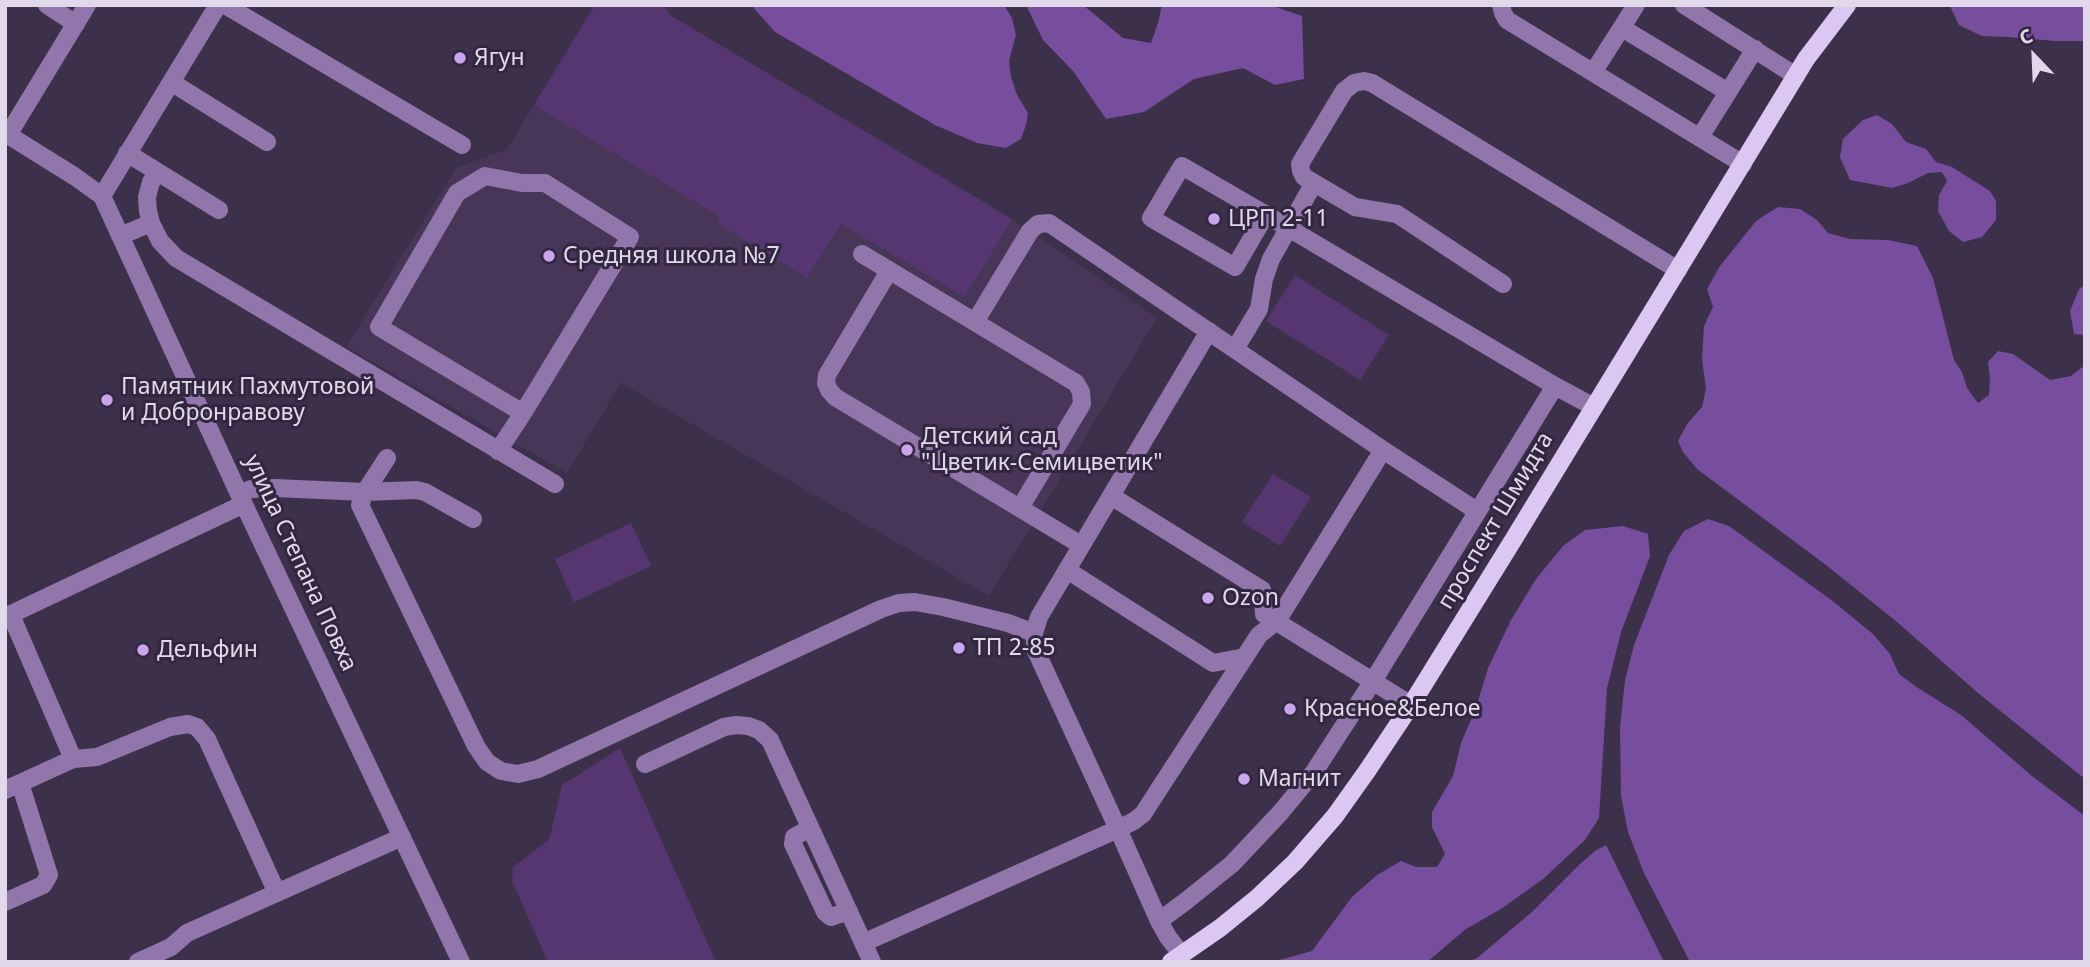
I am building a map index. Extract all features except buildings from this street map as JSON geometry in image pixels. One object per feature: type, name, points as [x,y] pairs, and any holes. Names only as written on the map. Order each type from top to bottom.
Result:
[{"type":"main road","name":"проспект Шмидта","points":[[1806,60],[1832,5]]},
{"type":"main road","name":"проспект Шмидта","points":[[1176,958],[1220,928],[1256,898],[1294,862],[1343,804],[1411,705],[1806,60],[1847,5]]},
{"type":"street","points":[[47,5],[76,24]]},
{"type":"street","points":[[87,5],[6,134],[102,196],[218,5]]},
{"type":"street","points":[[225,5],[462,145]]},
{"type":"street","points":[[1501,5],[1507,20],[1743,164]]},
{"type":"street","points":[[1594,71],[1636,5]]},
{"type":"street","points":[[1684,5],[1796,76]]},
{"type":"street","points":[[1622,27],[1728,92]]},
{"type":"street","points":[[1700,136],[1755,49]]},
{"type":"street","points":[[171,82],[267,142]]},
{"type":"street","points":[[1503,284],[1397,214],[1355,207],[1304,177],[1300,164],[1344,91],[1354,83],[1372,83],[1678,270]]},
{"type":"street","points":[[127,153],[219,210]]},
{"type":"street","points":[[1266,214],[1235,267],[1151,218],[1182,166],[1266,214],[1555,386],[1594,407]]},
{"type":"street","points":[[158,172],[151,182],[147,197],[151,223],[167,250],[187,265],[555,484]]},
{"type":"street","points":[[498,451],[523,413],[630,237],[545,183],[522,183],[485,176],[457,194],[379,327],[523,413]]},
{"type":"street","points":[[1235,349],[1259,309],[1264,279],[1271,259],[1314,183]]},
{"type":"street","name":"улица Степана Повха","points":[[102,196],[458,961]]},
{"type":"street","points":[[120,236],[151,223]]},
{"type":"street","points":[[975,322],[1030,231],[1038,224],[1049,223],[1477,511]]},
{"type":"street","points":[[862,254],[1070,378],[1081,391],[1082,404],[1020,508]]},
{"type":"street","points":[[889,271],[827,374],[826,383],[829,390],[835,397],[1081,545]]},
{"type":"street","points":[[1176,958],[1036,651],[1034,633],[1039,617],[1209,331]]},
{"type":"street","points":[[1159,921],[1232,864],[1314,772],[1555,386]]},
{"type":"street","points":[[863,943],[1118,829],[1143,814],[1259,635],[1277,621],[1383,450]]},
{"type":"street","points":[[387,458],[365,492],[360,505],[476,746],[487,762],[501,771],[518,774],[538,769],[869,614],[899,603],[915,602],[943,607],[1034,633]]},
{"type":"street","points":[[73,759],[8,616],[264,488],[425,492],[473,519]]},
{"type":"street","points":[[1111,496],[1262,590],[1264,614],[1411,705]]},
{"type":"street","points":[[1067,570],[1213,663],[1245,657]]},
{"type":"street","points":[[5,902],[43,885],[50,875],[13,786],[73,759],[97,757],[179,724],[197,727],[208,740],[277,892]]},
{"type":"street","points":[[645,764],[724,727],[748,726],[759,730],[770,740],[872,962]]},
{"type":"street","points":[[138,962],[171,947],[187,933],[402,837]]},
{"type":"shaded area","points":[[595,5],[664,5],[670,15],[1012,219],[1157,318],[989,596],[621,383],[567,473],[346,347],[456,168],[507,149]]},
{"type":"shaded area","points":[[595,5],[664,5],[670,15],[1012,219],[965,297],[841,224],[807,278],[717,223],[720,217],[534,105]]},
{"type":"shaded area","points":[[751,5],[1004,5],[1012,18],[1016,35],[1009,61],[1011,77],[1017,95],[1028,113],[1021,139],[1006,148],[977,143],[935,125],[775,32]]},
{"type":"shaded area","points":[[1026,5],[1083,5],[1123,38],[1151,43],[1162,5],[1270,5],[1302,16],[1304,79],[1275,85],[1243,68],[1194,79],[1144,112],[1106,119],[1073,71],[1043,40]]},
{"type":"shaded area","points":[[2085,5],[2085,41],[1982,36],[1959,25],[1950,6]]},
{"type":"shaded area","points":[[1877,115],[1892,124],[1906,142],[1926,149],[1936,162],[1952,167],[1990,191],[1996,201],[1996,220],[1982,237],[1963,242],[1949,231],[1938,211],[1939,195],[1947,181],[1942,172],[1928,173],[1892,188],[1850,180],[1840,157],[1843,139],[1863,120]]},
{"type":"shaded area","points":[[1778,207],[1800,209],[1817,220],[1828,233],[1850,239],[1888,240],[1917,246],[1933,278],[1954,360],[1962,372],[1967,388],[1978,403],[1989,395],[1988,362],[1998,351],[2013,354],[2050,380],[2071,376],[2085,365],[2085,779],[1826,565],[1697,469],[1683,452],[1678,441],[1687,424],[1702,407],[1706,389],[1702,359],[1704,326],[1713,307],[1707,289],[1720,266],[1756,221]]},
{"type":"shaded area","points":[[1295,275],[1389,335],[1360,380],[1266,321]]},
{"type":"shaded area","points":[[2085,285],[2085,335],[2074,334],[2070,311],[2079,289]]},
{"type":"shaded area","points":[[1273,474],[1311,497],[1280,546],[1242,522]]},
{"type":"shaded area","points":[[1708,519],[1729,526],[1834,602],[1873,634],[1890,654],[1899,674],[1961,715],[2032,776],[2085,816],[2085,962],[1690,962],[1644,873],[1628,832],[1621,796],[1620,727],[1625,680],[1634,645],[1669,555],[1684,531]]},
{"type":"shaded area","points":[[631,523],[651,566],[574,602],[555,559]]},
{"type":"shaded area","points":[[1623,526],[1648,534],[1650,556],[1621,632],[1607,688],[1599,818],[1585,840],[1543,879],[1501,909],[1466,929],[1427,962],[1272,962],[1312,951],[1352,897],[1377,875],[1401,861],[1416,867],[1437,867],[1445,854],[1432,827],[1432,812],[1453,776],[1461,743],[1476,708],[1488,668],[1511,620],[1536,579],[1563,546],[1585,530]]},
{"type":"shaded area","points":[[620,748],[716,962],[548,962],[512,881],[513,867],[549,840],[562,785]]},
{"type":"shaded area","points":[[1606,845],[1664,962],[1461,962],[1476,959],[1533,911],[1580,864]]},
{"type":"place","name":"Ягун","points":[[460,58]]},
{"type":"place","name":"ЦРП 2-11","points":[[1214,219]]},
{"type":"place","name":"Средняя школа №7","points":[[549,256]]},
{"type":"place","name":"Памятник Пахмутовой и Добронравову","points":[[107,400]]},
{"type":"place","name":"Детский сад \"Цветик-Семицветик\"","points":[[907,450]]},
{"type":"place","name":"Ozon","points":[[1208,598]]},
{"type":"place","name":"ТП 2-85","points":[[959,648]]},
{"type":"place","name":"Дельфин","points":[[143,650]]},
{"type":"place","name":"Красное&Белое","points":[[1290,709]]},
{"type":"place","name":"Магнит","points":[[1244,779]]}]
